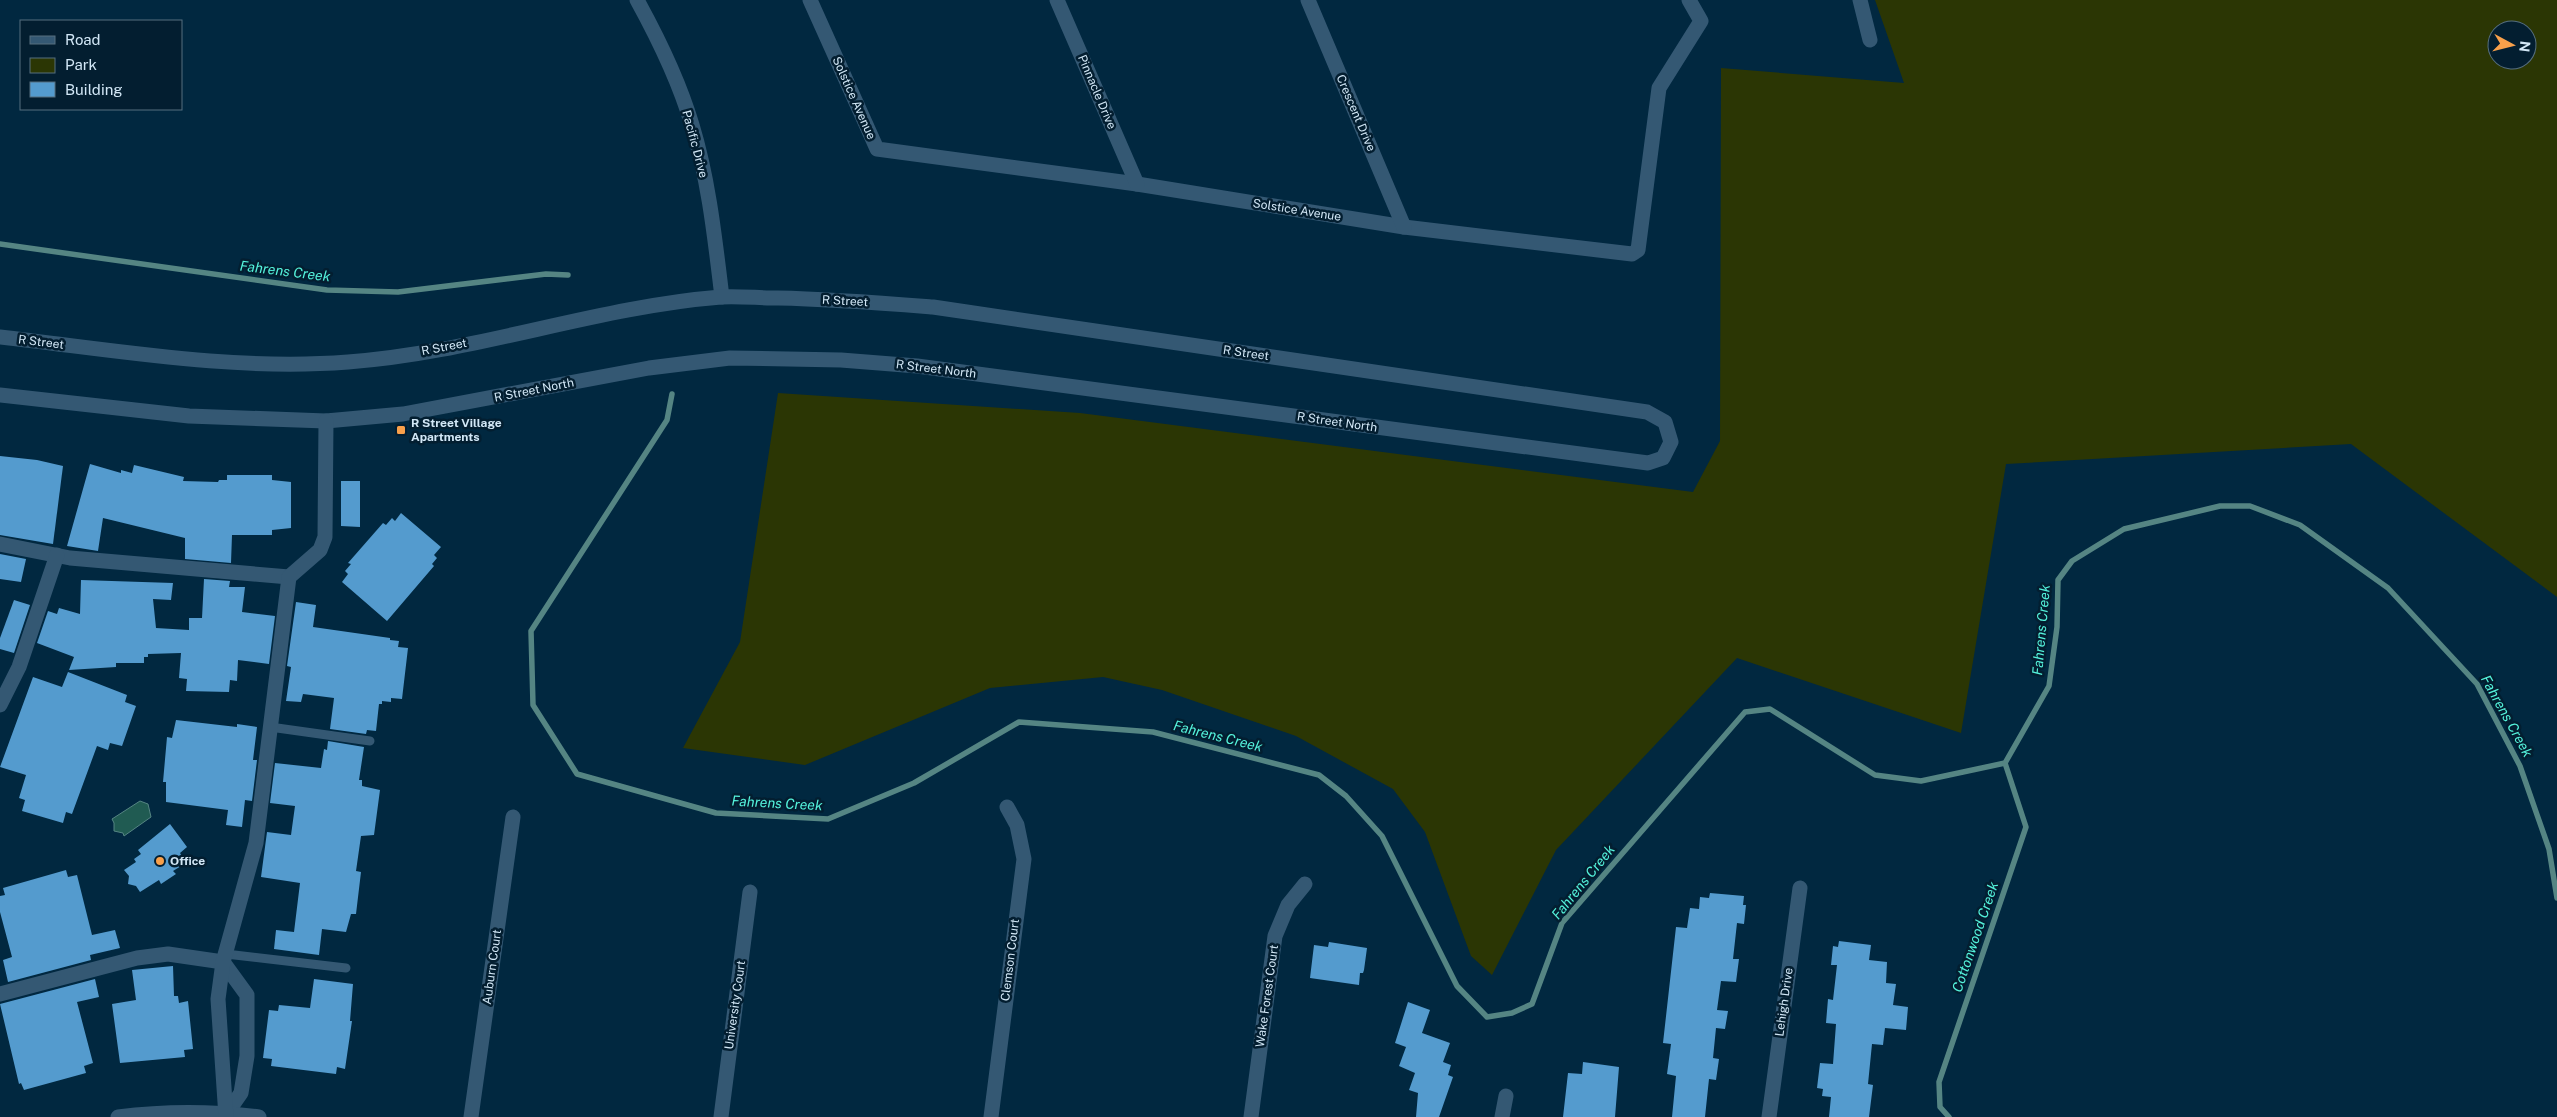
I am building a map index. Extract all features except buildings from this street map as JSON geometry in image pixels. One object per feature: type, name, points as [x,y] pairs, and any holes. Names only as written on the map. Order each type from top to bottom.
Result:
[{"type":"street","name":"Pacific Drive","points":[[637,0],[664,49],[692,125],[711,209],[722,297]]},
{"type":"street","name":"Solstice Avenue","points":[[810,0],[877,149],[1137,184],[1404,226],[1632,254],[1638,250],[1659,88],[1701,21],[1690,0]]},
{"type":"street","name":"Pinnacle Drive","points":[[1058,0],[1137,184]]},
{"type":"street","name":"Crescent Drive","points":[[1308,0],[1404,226]]},
{"type":"street","points":[[1860,0],[1870,40]]},
{"type":"street","name":"R Street","points":[[0,337],[181,358],[271,363],[349,362],[428,351],[619,312],[722,297],[837,299],[933,307],[1648,412],[1665,422],[1671,442]]},
{"type":"street","name":"R Street North","points":[[0,395],[189,416],[326,421],[403,414],[649,368],[730,358],[841,360],[917,366],[1648,463],[1663,458],[1671,442]]},
{"type":"street","points":[[227,1115],[218,999],[224,958],[256,843],[289,577],[320,550],[324,538],[326,421]]},
{"type":"street","points":[[0,544],[57,555],[289,577]]},
{"type":"street","points":[[0,705],[19,667],[57,555]]},
{"type":"street","name":"Clemson Court","points":[[991,1117],[1024,859],[1018,825],[1007,807]]},
{"type":"street","name":"Auburn Court","points":[[471,1117],[513,817]]},
{"type":"street","name":"Wake Forest Court","points":[[1251,1117],[1275,936],[1288,905],[1305,884]]},
{"type":"street","name":"Lehigh Drive","points":[[1769,1117],[1800,888]]},
{"type":"street","name":"University Court","points":[[721,1117],[750,892]]},
{"type":"street","points":[[0,994],[137,958],[168,954],[224,958]]},
{"type":"street","points":[[224,958],[247,994],[247,1056],[240,1093],[227,1115]]},
{"type":"street","points":[[1502,1117],[1506,1096]]},
{"type":"street","points":[[118,1117],[161,1111],[258,1117]]},
{"type":"lane","points":[[270,728],[370,742]]},
{"type":"lane","points":[[224,958],[346,968]]},
{"type":"green space","points":[[1875,0],[2557,0],[2557,597],[2351,444],[2006,464],[1961,733],[1737,658],[1556,850],[1492,975],[1471,956],[1425,832],[1393,789],[1296,736],[1162,690],[1103,677],[990,688],[805,765],[683,748],[740,642],[778,393],[1080,413],[1693,492],[1720,441],[1721,68],[1904,83]]},
{"type":"shaded area","points":[[140,801],[148,804],[151,817],[124,836],[123,833],[114,831],[112,819]]},
{"type":"waterway","name":"Fahrens Creek","points":[[0,244],[327,290],[398,292],[546,274],[568,275]]},
{"type":"waterway","name":"Fahrens Creek","points":[[672,394],[667,420],[531,631],[533,705],[577,774],[716,813],[828,819],[914,783],[1019,722],[1153,732],[1319,775],[1346,796],[1382,836],[1457,986],[1487,1017],[1512,1013],[1532,1004],[1562,923],[1745,712],[1770,709],[1875,775],[1921,781],[2005,763],[2049,686],[2057,627],[2058,580],[2072,561],[2124,529],[2220,506],[2250,506],[2300,525],[2388,588],[2477,684],[2520,766],[2549,849],[2557,898]]},
{"type":"waterway","name":"Cottonwood Creek","points":[[1949,1117],[1940,1107],[1939,1082],[2026,827],[2005,763]]},
{"type":"place","name":"R Street Village Apartments","points":[[401,430]]},
{"type":"place","name":"Office","points":[[160,861]]}]
